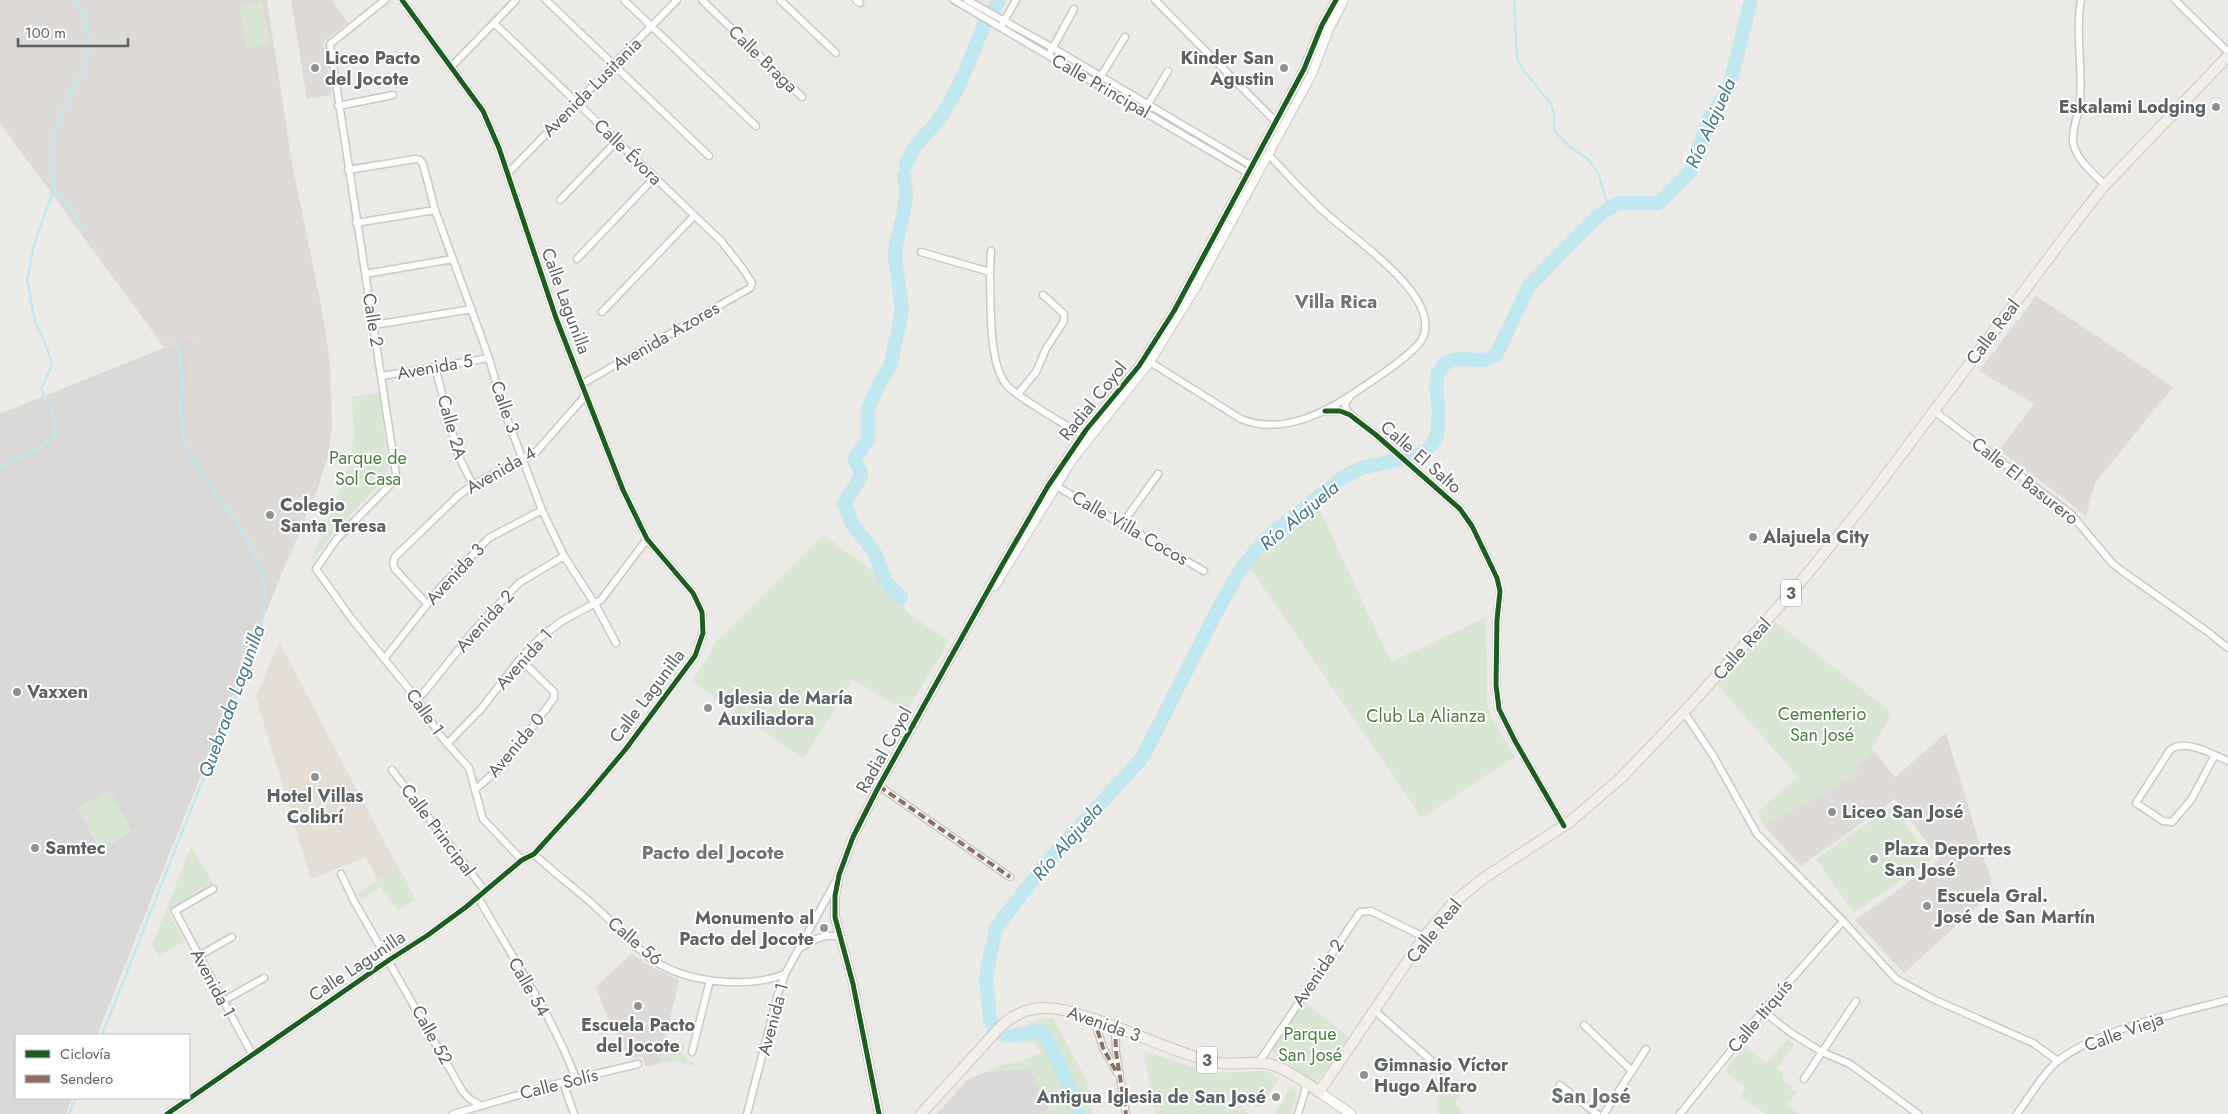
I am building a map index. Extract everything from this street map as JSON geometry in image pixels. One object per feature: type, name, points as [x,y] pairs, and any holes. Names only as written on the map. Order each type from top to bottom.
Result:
[{"type":"main road","name":"Calle Real","points":[[1319,1092],[1424,936],[1454,902],[1484,878],[1564,826],[1622,777],[1684,712],[1800,583],[1934,411],[2105,185],[2228,54]]},
{"type":"main road","name":"Avenida 3","points":[[921,1114],[1002,1025],[1015,1015],[1039,1008],[1058,1009],[1094,1019],[1215,1063],[1229,1065],[1259,1062],[1281,1068],[1319,1092]]},
{"type":"main road","points":[[1319,1092],[1352,1114]]},
{"type":"street","points":[[348,170],[330,44],[385,0]]},
{"type":"street","name":"Calle Lagunilla","points":[[190,1098],[389,960],[428,936],[522,860],[534,854],[608,771],[695,656],[700,645],[704,623],[698,601],[685,582],[646,539],[623,490],[556,318],[499,148],[483,111],[402,0]]},
{"type":"street","points":[[452,66],[516,0]]},
{"type":"street","points":[[546,0],[709,156]]},
{"type":"street","points":[[624,0],[756,126]]},
{"type":"street","name":"Avenida Lusitania","points":[[507,174],[677,0]]},
{"type":"street","name":"Calle Braga","points":[[702,0],[802,97]]},
{"type":"street","points":[[780,0],[836,53]]},
{"type":"street","name":"Calle Principal","points":[[954,0],[1143,111],[1250,170]]},
{"type":"street","name":"Calle Principal","points":[[967,0],[1148,104],[1250,170]]},
{"type":"street","points":[[1000,27],[1016,0]]},
{"type":"street","points":[[1157,0],[1281,128]]},
{"type":"street","name":"Radial Coyol","points":[[836,923],[835,896],[839,875],[853,837],[879,786],[962,638],[1052,484],[1160,335],[1203,259],[1304,69],[1322,25],[1336,0]]},
{"type":"street","name":"Radial Coyol","points":[[1085,437],[1096,428],[1150,362],[1208,267],[1281,128],[1312,74],[1329,29],[1344,0]]},
{"type":"street","points":[[2081,0],[2078,28],[2081,77],[2080,103],[2074,145],[2077,153],[2105,185]]},
{"type":"street","points":[[2175,0],[2228,54]]},
{"type":"street","points":[[1048,56],[1074,9]]},
{"type":"street","name":"Calle Évora","points":[[494,23],[733,254],[752,283],[750,288]]},
{"type":"street","points":[[1097,84],[1125,37]]},
{"type":"street","points":[[1143,111],[1168,71]]},
{"type":"street","points":[[338,106],[394,96]]},
{"type":"street","points":[[560,200],[616,142]]},
{"type":"street","points":[[1160,335],[1157,346],[1150,357],[1150,362],[1241,418],[1255,424],[1267,425],[1309,418],[1324,411],[1354,393],[1413,349],[1422,339],[1425,330],[1424,314],[1411,288],[1327,215],[1268,154]]},
{"type":"street","name":"Calle 3","points":[[348,170],[415,159],[420,160],[423,164],[435,210],[489,358],[503,408],[542,510],[564,556],[616,642]]},
{"type":"street","name":"Calle 2","points":[[316,569],[336,540],[391,484],[397,469],[348,170]]},
{"type":"street","points":[[1240,205],[1240,196],[1251,175],[1250,170]]},
{"type":"street","points":[[577,260],[654,178]]},
{"type":"street","points":[[356,222],[435,210]]},
{"type":"street","points":[[602,312],[694,216]]},
{"type":"street","points":[[991,251],[992,334],[999,368],[1005,383],[1018,394],[1085,437]]},
{"type":"street","points":[[921,252],[990,272]]},
{"type":"street","points":[[365,274],[453,259]]},
{"type":"street","points":[[1198,268],[1208,267],[1203,259]]},
{"type":"street","name":"Avenida Azores","points":[[582,384],[750,288]]},
{"type":"street","points":[[1018,394],[1036,372],[1046,349],[1064,321],[1064,314],[1043,295]]},
{"type":"street","points":[[374,325],[472,309]]},
{"type":"street","name":"Avenida 5","points":[[382,376],[489,358]]},
{"type":"street","name":"Calle 2A","points":[[435,367],[459,456],[473,485]]},
{"type":"street","points":[[1123,396],[1119,394],[1128,379]]},
{"type":"street","points":[[1350,414],[1344,404],[1354,393]]},
{"type":"street","name":"Avenida 4","points":[[427,604],[395,569],[393,563],[395,557],[459,495],[473,485],[537,451],[586,395]]},
{"type":"street","points":[[1096,428],[1116,401],[1115,398],[1112,399]]},
{"type":"street","points":[[1324,411],[1340,411],[1350,414]]},
{"type":"street","name":"Calle El Basurero","points":[[1934,411],[2071,514],[2112,563],[2122,572],[2228,648]]},
{"type":"street","name":"Calle El Salto","points":[[1350,414],[1460,509],[1470,523],[1497,578],[1500,591],[1497,620],[1496,685],[1499,709],[1564,826]]},
{"type":"street","points":[[1122,524],[1158,474]]},
{"type":"street","name":"Calle Villa Cocos","points":[[1052,484],[1204,571]]},
{"type":"street","name":"Avenida 3","points":[[384,659],[427,604],[489,538],[542,510]]},
{"type":"street","name":"Avenida 1","points":[[447,744],[481,709],[520,659],[551,629],[601,600],[646,539]]},
{"type":"street","name":"Avenida 2","points":[[417,699],[476,628],[519,583],[564,556]]},
{"type":"street","name":"Calle 1","points":[[316,569],[351,618],[417,699],[447,744],[469,768],[483,819],[522,860]]},
{"type":"street","name":"Avenida 0","points":[[475,790],[508,760],[554,698],[554,692],[520,659]]},
{"type":"street","points":[[1684,712],[1714,757],[1757,834],[1843,921],[1896,979],[1933,999],[2033,1043],[2058,1060]]},
{"type":"street","points":[[2215,755],[2191,800],[2172,822],[2163,821],[2136,803],[2170,750],[2176,746],[2183,744],[2215,755],[2228,761]]},
{"type":"street","name":"Calle Principal","points":[[392,770],[485,891]]},
{"type":"street","points":[[879,786],[1010,878]]},
{"type":"street","name":"Radial Coyol","points":[[864,815],[852,835],[834,879],[832,912],[853,984],[879,1114]]},
{"type":"street","name":"Calle 56","points":[[534,854],[594,905],[651,959],[680,973],[710,980],[758,982],[785,974]]},
{"type":"street","points":[[341,874],[354,901],[389,960]]},
{"type":"street","name":"Avenida 1","points":[[747,1114],[778,994],[785,974],[839,875]]},
{"type":"street","name":"Avenida 1","points":[[213,889],[175,911],[252,1054]]},
{"type":"street","name":"Calle 54","points":[[478,897],[567,1053],[576,1079]]},
{"type":"street","name":"Avenida 2","points":[[1259,1062],[1357,915],[1364,911],[1371,911],[1424,936]]},
{"type":"street","name":"Calle Itiquís","points":[[1680,1114],[1763,1011],[1843,921]]},
{"type":"street","points":[[799,949],[820,937],[832,935],[840,937]]},
{"type":"street","points":[[199,956],[232,937]]},
{"type":"street","name":"Calle 52","points":[[389,960],[464,1092],[470,1099],[480,1105]]},
{"type":"street","points":[[223,1001],[264,978]]},
{"type":"street","points":[[692,1052],[710,980]]},
{"type":"street","name":"Calle Vieja","points":[[2017,1114],[2058,1060],[2096,1040],[2164,1017],[2228,1000]]},
{"type":"street","points":[[1804,1079],[1856,1001]]},
{"type":"street","points":[[1375,1011],[1442,1070]]},
{"type":"street","points":[[1763,1011],[1791,1033],[1822,1052],[1850,1064],[1918,1114]]},
{"type":"street","points":[[1094,1019],[1103,1048],[1121,1079]]},
{"type":"street","points":[[1584,1025],[1632,1071]]},
{"type":"street","points":[[1115,1027],[1126,1114]]},
{"type":"street","points":[[1604,1114],[1646,1050]]},
{"type":"street","name":"Calle Solís","points":[[453,1114],[563,1082],[638,1064]]},
{"type":"street","points":[[563,1082],[574,1114]]},
{"type":"street","points":[[1298,1114],[1307,1084]]},
{"type":"street","points":[[1560,1085],[1597,1114]]},
{"type":"street","name":"Calle Lagunilla","points":[[167,1114],[188,1099]]},
{"type":"shaded area","points":[[0,0],[267,0],[292,163],[321,305],[330,362],[332,425],[329,453],[317,491],[277,585],[187,442],[186,407],[193,336],[164,347],[0,123]]},
{"type":"shaded area","name":"Liceo Pacto del Jocote","points":[[291,0],[332,0],[348,23],[323,42],[332,95],[307,99]]},
{"type":"shaded area","points":[[2036,296],[2173,387],[2095,483],[2086,517],[2069,502],[1999,450],[2034,404],[1979,371]]},
{"type":"shaded area","points":[[193,336],[186,407],[187,442],[277,585],[97,1034],[15,1034],[15,1099],[72,1099],[66,1114],[0,1114],[0,414]]},
{"type":"shaded area","name":"Hotel Villas Colibrí","points":[[279,642],[397,866],[378,880],[366,857],[311,879],[256,697]]},
{"type":"shaded area","points":[[1946,733],[1994,891],[1904,973],[1855,920],[1940,860],[1895,799],[1801,866],[1764,826],[1857,775],[1853,766],[1875,752],[1895,777]]},
{"type":"shaded area","name":"Escuela Pacto del Jocote","points":[[632,953],[646,964],[679,980],[660,1063],[646,1067],[643,1056],[629,1059],[609,1022],[596,987]]},
{"type":"shaded area","points":[[1029,1069],[1050,1106],[1041,1114],[937,1114],[967,1080],[986,1072]]},
{"type":"green space","points":[[262,1],[270,44],[247,49],[239,6]]},
{"type":"green space","name":"Parque de Sol Casa","points":[[379,393],[389,468],[387,477],[334,531],[314,560],[312,558],[338,495],[353,446],[352,397]]},
{"type":"green space","name":"Club La Alianza","points":[[1318,506],[1391,662],[1486,617],[1487,704],[1492,718],[1515,757],[1422,818],[1250,568],[1270,543]]},
{"type":"green space","points":[[823,535],[878,574],[880,587],[901,602],[907,612],[949,641],[906,712],[853,680],[803,759],[691,681],[709,656],[714,644]]},
{"type":"green space","name":"Cementerio San José","points":[[1775,621],[1887,709],[1890,717],[1872,749],[1875,752],[1853,766],[1857,775],[1764,826],[1757,812],[1798,777],[1717,685]]},
{"type":"green space","points":[[109,790],[132,831],[100,850],[77,808]]},
{"type":"green space","name":"Plaza Deportes San José","points":[[1893,805],[1931,860],[1854,913],[1816,859]]},
{"type":"green space","points":[[191,846],[215,885],[168,911],[184,941],[159,957],[152,945]]},
{"type":"green space","points":[[397,866],[415,899],[398,911],[380,887],[361,900],[358,894]]},
{"type":"green space","name":"Parque San José","points":[[1305,1002],[1349,1037],[1316,1083],[1271,1051]]},
{"type":"green space","points":[[1053,1018],[1087,1081],[1092,1114],[1041,1114],[1050,1106],[1029,1069],[986,1072],[993,1068],[1027,1059],[1041,1052],[1033,1042],[1021,1043],[1001,1038],[1038,1019]]},
{"type":"green space","points":[[1787,1039],[1795,1045],[1777,1068],[1783,1073],[1782,1079],[1792,1087],[1791,1089],[1797,1092],[1787,1104],[1799,1114],[1765,1114],[1740,1096],[1746,1089],[1725,1071],[1745,1045],[1767,1063]]},
{"type":"green space","points":[[664,1041],[685,1045],[682,1053],[687,1060],[694,1062],[693,1066],[676,1061],[660,1063]]},
{"type":"green space","points":[[1144,1051],[1213,1073],[1263,1071],[1270,1072],[1279,1078],[1261,1107],[1245,1100],[1242,1108],[1249,1114],[1155,1114]]},
{"type":"green space","points":[[1440,1083],[1451,1083],[1461,1096],[1455,1104],[1463,1112],[1462,1114],[1440,1114],[1436,1112]]},
{"type":"green space","points":[[1291,1087],[1297,1090],[1291,1114],[1274,1114]]},
{"type":"waterway","name":"Quebrada Lagunilla","points":[[76,0],[88,30],[90,47],[83,69],[58,119],[50,158],[54,188],[84,228]]},
{"type":"waterway","points":[[993,10],[999,0]]},
{"type":"waterway","points":[[1514,0],[1517,58],[1524,71],[1551,104],[1554,115],[1554,131],[1571,148],[1588,159],[1598,173],[1609,209]]},
{"type":"waterway","name":"Río Alajuela","points":[[1078,1114],[1077,1104],[1046,1036],[1040,1031],[1005,1036],[995,1028],[990,1019],[986,976],[996,928],[1046,863],[1142,758],[1239,572],[1265,539],[1342,478],[1361,468],[1419,455],[1429,448],[1437,437],[1439,410],[1436,387],[1438,373],[1445,363],[1456,359],[1485,360],[1496,355],[1529,286],[1598,216],[1618,203],[1659,203],[1691,171],[1708,120],[1729,88],[1751,0]]},
{"type":"waterway","points":[[906,165],[916,146],[939,119],[953,96],[985,22]]},
{"type":"waterway","points":[[901,597],[886,582],[875,554],[853,525],[844,503],[861,477],[861,471],[855,461],[856,456],[868,440],[868,409],[880,382],[891,364],[902,310],[895,257],[906,194],[904,176]]},
{"type":"waterway","points":[[0,467],[36,450],[56,436],[53,415],[41,389],[52,365],[35,321],[27,280],[34,245],[54,188]]},
{"type":"waterway","name":"Quebrada Lagunilla","points":[[102,1034],[255,648],[265,606],[264,584],[255,554],[196,466],[185,444],[181,418],[180,354],[177,342]]},
{"type":"waterway","name":"Quebrada Lagunilla","points":[[69,1114],[76,1099]]},
{"type":"marked path","points":[[879,786],[1010,877]]},
{"type":"marked path","points":[[1094,1019],[1103,1048],[1117,1073]]},
{"type":"marked path","points":[[1115,1027],[1116,1052],[1126,1114]]},
{"type":"cycle path","points":[[190,1098],[428,935],[466,907],[522,860],[534,854],[625,750],[695,656],[703,633],[702,612],[693,593],[647,539],[623,490],[556,318],[499,148],[483,111],[402,0]]},
{"type":"cycle path","points":[[879,1114],[853,984],[835,917],[835,896],[839,875],[853,837],[879,786],[1048,486],[1086,430],[1139,366],[1174,311],[1304,69],[1322,25],[1336,0]]},
{"type":"cycle path","points":[[1325,411],[1340,411],[1350,415],[1376,435],[1460,509],[1472,526],[1497,578],[1500,591],[1497,620],[1496,685],[1499,709],[1515,741],[1564,826]]},
{"type":"cycle path","points":[[167,1114],[189,1099]]},
{"type":"place","name":"Liceo Pacto del Jocote","points":[[315,68]]},
{"type":"place","name":"Kinder San Agustin","points":[[1284,68]]},
{"type":"place","name":"Eskalami Lodging","points":[[2216,107]]},
{"type":"place","name":"Colegio Santa Teresa","points":[[270,515]]},
{"type":"place","name":"Alajuela City","points":[[1753,537]]},
{"type":"place","name":"Vaxxen","points":[[17,692]]},
{"type":"place","name":"Iglesia de María Auxiliadora","points":[[708,708]]},
{"type":"place","name":"Hotel Villas Colibrí","points":[[315,777]]},
{"type":"place","name":"Liceo San José","points":[[1832,812]]},
{"type":"place","name":"Samtec","points":[[35,848]]},
{"type":"place","name":"Plaza Deportes San José","points":[[1874,859]]},
{"type":"place","name":"Escuela Gral. José de San Martín","points":[[1927,906]]},
{"type":"place","name":"Monumento al Pacto del Jocote","points":[[824,928]]},
{"type":"place","name":"Escuela Pacto del Jocote","points":[[638,1006]]},
{"type":"place","name":"Gimnasio Víctor Hugo Alfaro","points":[[1364,1075]]},
{"type":"place","name":"Antigua Iglesia de San José","points":[[1276,1097]]},
{"type":"district","name":"Villa Rica","points":[[1336,301]]},
{"type":"district","name":"Pacto del Jocote","points":[[713,852]]},
{"type":"district","name":"San José","points":[[1591,1096]]}]
